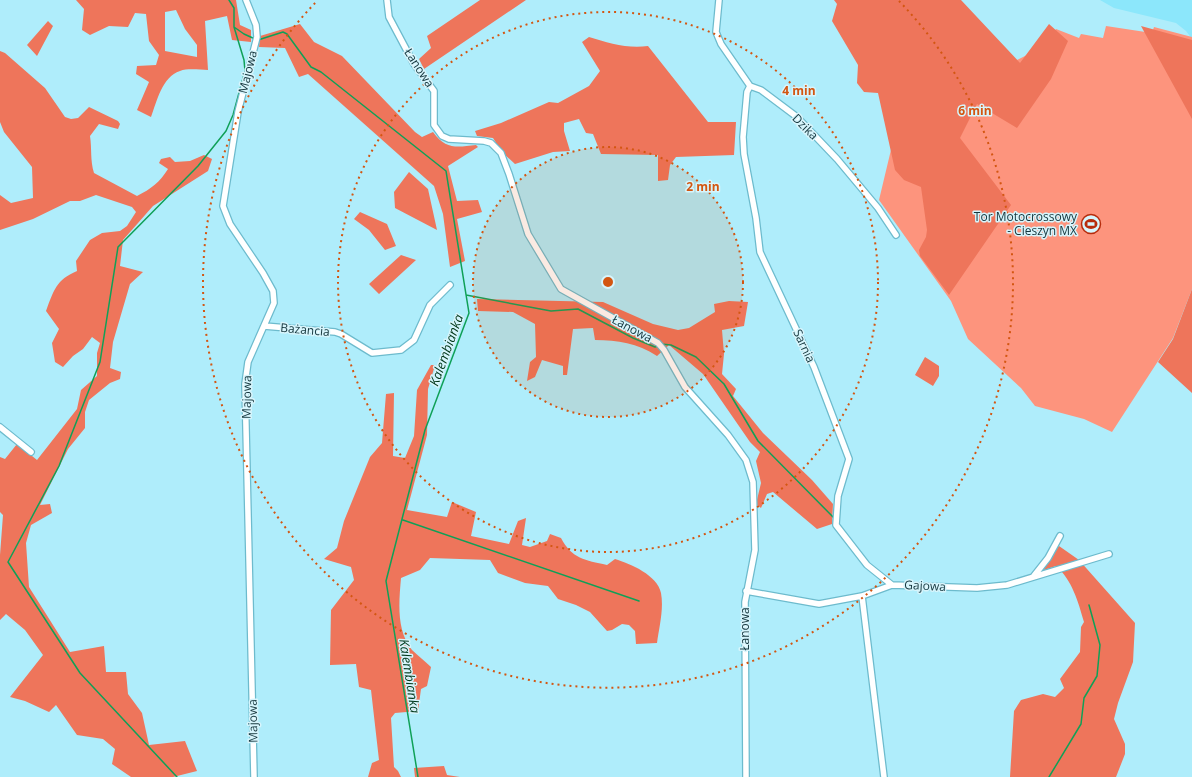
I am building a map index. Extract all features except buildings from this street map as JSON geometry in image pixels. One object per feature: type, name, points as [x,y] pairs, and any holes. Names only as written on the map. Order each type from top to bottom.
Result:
[{"type":"street","name":"Majowa","points":[[246,0],[256,25],[256,39],[238,112],[223,206],[230,224],[263,273],[275,296],[274,303],[248,362],[245,384],[254,777]]},
{"type":"street","name":"Łanowa","points":[[387,0],[389,17],[410,57],[434,91],[434,125],[442,136],[449,140],[484,141],[491,143],[501,153],[510,174],[528,234],[533,245],[561,289],[658,344],[664,350],[685,386],[728,435],[746,460],[753,482],[755,544],[746,591],[746,777]]},
{"type":"street","name":"Dzika","points":[[719,0],[716,32],[721,44],[750,86],[761,90],[797,118],[837,159],[878,208],[896,235]]},
{"type":"street","name":"Sarnia","points":[[750,86],[747,92],[743,137],[744,154],[760,252],[814,367],[850,459],[838,496],[836,525],[867,565],[892,585]]},
{"type":"street","name":"Bażancia","points":[[264,326],[335,332],[341,334],[372,353],[401,350],[414,340],[430,304],[450,285]]},
{"type":"street","points":[[0,427],[31,452]]},
{"type":"street","points":[[1033,577],[1048,558],[1060,536]]},
{"type":"street","name":"Gajowa","points":[[746,591],[819,604],[862,596],[892,585],[977,588],[1011,584],[1109,554]]},
{"type":"street","points":[[862,596],[884,777]]},
{"type":"shaded area","points":[[76,0],[236,0],[240,25],[251,30],[251,42],[232,40],[227,16],[205,21],[208,70],[194,69],[180,71],[169,78],[161,90],[151,117],[137,110],[149,82],[136,74],[137,66],[156,65],[159,55],[149,41],[146,14],[135,13],[128,27],[109,26],[90,35],[82,30],[84,9]],"holes":[[[176,10],[185,29],[197,45],[197,57],[165,51],[165,12]]]},
{"type":"shaded area","points":[[480,0],[526,0],[424,69],[419,59],[431,48],[427,36]]},
{"type":"shaded area","points":[[834,0],[961,0],[1020,63],[1049,24],[1068,41],[1051,79],[1017,128],[977,104],[960,138],[1011,205],[949,295],[920,256],[919,250],[926,237],[927,230],[921,187],[904,180],[895,170],[878,93],[864,92],[857,83],[858,65],[832,21],[837,4]]},
{"type":"shaded area","points":[[1100,0],[1192,0],[1192,39],[1186,31],[1176,23],[1114,8]]},
{"type":"shaded area","points":[[48,21],[53,26],[37,56],[27,45]]},
{"type":"shaded area","points":[[300,24],[314,42],[342,56],[415,132],[422,137],[433,132],[447,145],[457,147],[476,145],[478,147],[448,166],[457,201],[478,200],[482,212],[457,219],[465,261],[450,267],[443,214],[434,186],[308,74],[299,77],[285,48],[259,47],[260,36]]},
{"type":"shaded area","name":"Tor Motocrossowy - Cieszyn MX","points":[[1106,26],[1152,33],[1154,27],[1192,37],[1192,289],[1173,338],[1112,432],[1084,419],[1035,406],[1021,388],[968,339],[951,301],[879,200],[895,133],[1015,61],[1045,46],[1056,29],[1079,38],[1081,34],[1103,38]]},
{"type":"shaded area","points":[[1141,26],[1192,40],[1192,119]]},
{"type":"shaded area","points":[[589,37],[626,46],[648,46],[708,122],[736,122],[734,155],[676,157],[670,165],[668,180],[658,181],[658,155],[601,154],[593,134],[586,133],[579,119],[564,123],[564,131],[570,151],[553,152],[515,164],[502,152],[493,138],[477,136],[475,131],[501,123],[549,102],[558,103],[589,86],[600,71],[582,42]]},
{"type":"shaded area","points":[[0,51],[5,53],[45,88],[65,117],[71,119],[78,118],[89,107],[118,121],[120,124],[118,129],[99,124],[90,136],[94,173],[137,196],[155,185],[168,169],[159,163],[161,159],[170,157],[175,162],[190,161],[204,155],[212,159],[208,171],[153,206],[123,240],[120,266],[143,272],[130,284],[113,342],[110,368],[121,372],[120,379],[110,383],[89,400],[85,412],[85,428],[68,449],[40,505],[50,504],[52,513],[31,525],[26,543],[29,587],[70,652],[104,646],[106,672],[126,672],[128,694],[142,713],[149,745],[185,741],[197,771],[173,777],[131,777],[112,764],[115,749],[103,739],[77,735],[56,705],[49,712],[25,701],[10,697],[43,655],[25,630],[6,614],[0,620],[0,555],[3,515],[0,512],[0,457],[5,459],[17,444],[37,460],[77,409],[81,390],[97,376],[97,353],[100,343],[92,337],[83,349],[73,356],[63,367],[55,362],[52,343],[59,329],[46,311],[51,297],[60,282],[70,274],[77,271],[76,261],[90,240],[102,233],[120,231],[127,226],[136,212],[132,207],[96,195],[80,201],[70,201],[33,219],[0,230],[0,195],[11,203],[33,198],[32,167],[4,132],[0,122]]},
{"type":"shaded area","points":[[409,172],[428,189],[437,230],[395,208],[394,192]]},
{"type":"shaded area","points":[[360,212],[387,224],[396,246],[385,250],[369,230],[354,219]]},
{"type":"shaded area","points":[[401,255],[416,260],[379,294],[369,284]]},
{"type":"shaded area","points":[[1192,289],[1192,393],[1158,362],[1173,339]]},
{"type":"shaded area","points":[[477,299],[603,302],[653,324],[678,330],[689,328],[715,312],[714,304],[729,301],[748,302],[744,326],[722,330],[724,354],[722,374],[736,389],[733,396],[763,433],[812,480],[833,504],[832,524],[817,529],[773,492],[767,494],[761,508],[756,504],[761,483],[756,461],[760,452],[750,442],[703,374],[669,345],[657,356],[635,345],[595,340],[593,328],[573,329],[567,375],[563,375],[563,366],[542,360],[535,377],[527,381],[530,362],[536,357],[535,324],[513,312],[478,311]]},
{"type":"shaded area","points":[[925,357],[939,366],[939,376],[933,386],[915,375]]},
{"type":"shaded area","points":[[431,365],[435,365],[428,389],[427,435],[407,510],[447,517],[452,502],[476,512],[471,536],[509,544],[518,521],[526,518],[522,545],[530,547],[547,541],[550,534],[561,538],[565,545],[580,558],[607,565],[615,559],[636,567],[649,576],[659,587],[662,599],[662,612],[657,643],[636,644],[635,631],[629,625],[622,624],[612,630],[607,631],[590,612],[576,605],[558,599],[548,586],[525,583],[498,573],[490,560],[430,558],[420,570],[401,578],[399,606],[403,634],[407,642],[412,650],[431,667],[427,686],[421,689],[418,711],[395,713],[391,718],[394,767],[401,777],[368,777],[372,763],[379,760],[371,690],[359,687],[356,664],[330,665],[331,610],[354,580],[351,567],[324,559],[337,548],[344,521],[370,457],[382,443],[386,394],[394,393],[393,456],[405,458],[414,436],[417,390]]},
{"type":"shaded area","points":[[1059,546],[1079,560],[1135,623],[1133,662],[1118,703],[1114,719],[1125,744],[1125,754],[1116,777],[1010,777],[1014,711],[1021,700],[1043,694],[1055,697],[1064,688],[1060,679],[1080,652],[1081,627],[1084,622],[1074,591],[1062,572],[1056,566],[1044,570],[1042,567]]},
{"type":"shaded area","points":[[444,766],[447,775],[460,777],[415,777],[414,768]]},
{"type":"waterway","name":"Kalembianka","points":[[229,0],[234,8],[234,27],[255,39]]},
{"type":"waterway","points":[[177,777],[80,673],[8,562],[59,466],[100,362],[118,247],[198,166],[226,131],[233,115],[245,71],[244,60],[234,27]]},
{"type":"waterway","name":"Kalembianka","points":[[258,40],[283,32],[287,34],[311,67],[321,72],[446,171],[469,313],[425,430],[386,581],[418,777]]},
{"type":"waterway","points":[[466,295],[551,311],[578,309],[633,338],[655,347],[658,346]]},
{"type":"waterway","points":[[661,344],[671,345],[696,357],[724,384],[758,441],[835,519]]},
{"type":"waterway","points":[[403,520],[639,601]]},
{"type":"waterway","points":[[1049,777],[1081,724],[1084,698],[1097,676],[1100,645],[1089,605]]},
{"type":"place","name":"Tor Motocrossowy - Cieszyn MX","points":[[1091,224]]}]
